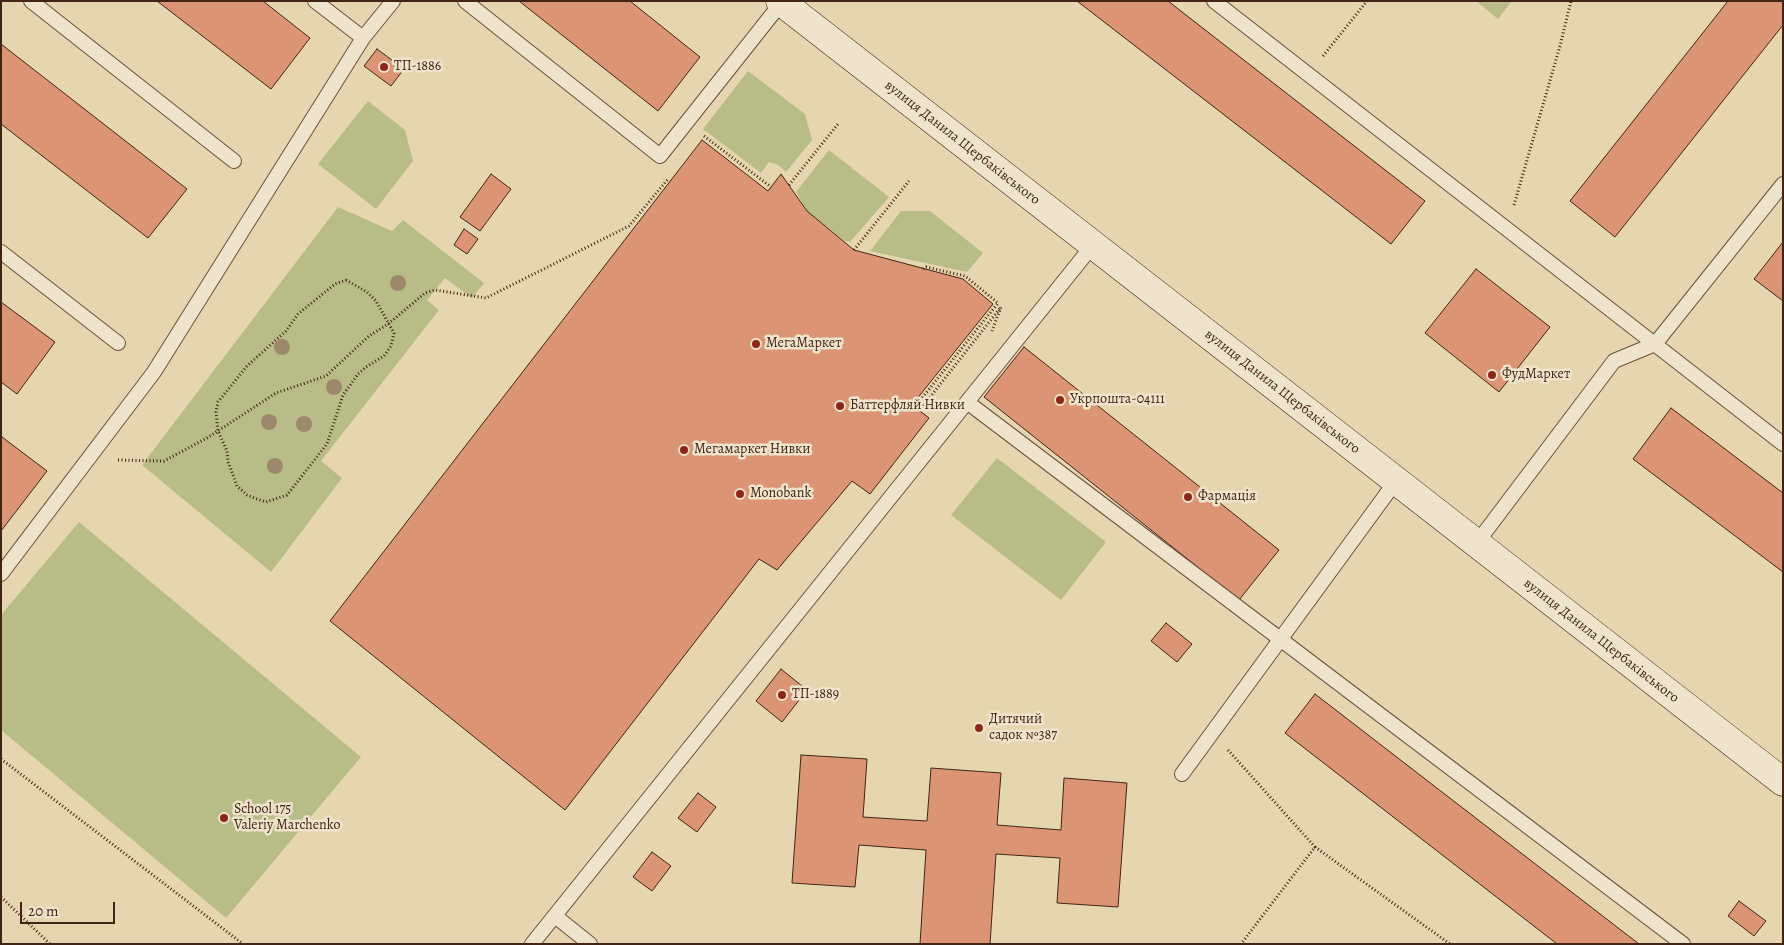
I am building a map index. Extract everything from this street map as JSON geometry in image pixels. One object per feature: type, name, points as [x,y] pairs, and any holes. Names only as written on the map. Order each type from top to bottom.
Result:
[{"type":"main road","name":"вулиця Данила Щербаківського","points":[[781,2],[1783,782]]},
{"type":"lane","points":[[31,1],[234,161]]},
{"type":"lane","points":[[316,1],[363,38]]},
{"type":"lane","points":[[1,574],[154,372],[363,38],[393,1]]},
{"type":"lane","points":[[465,1],[660,156],[781,2]]},
{"type":"lane","points":[[1214,1],[1783,444]]},
{"type":"lane","points":[[1476,544],[1614,361],[1655,344],[1782,185]]},
{"type":"lane","points":[[532,944],[1093,245]]},
{"type":"lane","points":[[1,252],[118,342]]},
{"type":"lane","points":[[967,402],[1683,944]]},
{"type":"lane","points":[[1182,774],[1396,481]]},
{"type":"lane","points":[[554,916],[590,944]]},
{"type":"path","points":[[1309,74],[1367,1]]},
{"type":"path","points":[[1507,228],[1560,46],[1571,1]]},
{"type":"path","points":[[789,185],[838,124]]},
{"type":"path","points":[[697,143],[702,134],[771,187]]},
{"type":"path","points":[[145,461],[164,462],[218,431],[276,394],[326,376],[369,336],[388,324],[425,293],[435,290],[486,298],[629,226],[672,173]]},
{"type":"path","points":[[854,250],[909,181]]},
{"type":"path","points":[[923,268],[926,267],[965,276],[998,303],[918,403],[922,406],[1001,307],[992,333]]},
{"type":"path","points":[[346,280],[367,292],[376,301],[388,324],[394,333],[391,346],[384,356],[358,374],[343,395],[327,444],[287,495],[266,502],[247,495],[237,486],[228,462],[227,451],[218,431],[216,412],[218,402],[247,366],[286,331],[298,314],[335,284],[346,280]]},
{"type":"path","points":[[1212,733],[1315,847],[1450,944]]},
{"type":"path","points":[[1,759],[243,944]]},
{"type":"path","points":[[1241,944],[1315,847]]},
{"type":"path","points":[[1,897],[50,944]]},
{"type":"green space","points":[[1476,1],[1512,1],[1498,19]]},
{"type":"green space","points":[[748,71],[805,114],[812,140],[786,172],[778,165],[769,162],[761,173],[703,129]]},
{"type":"green space","points":[[368,101],[405,130],[413,161],[376,209],[318,164]]},
{"type":"green space","points":[[829,150],[889,197],[850,242],[845,241],[807,211],[796,192]]},
{"type":"green space","points":[[338,207],[392,231],[403,220],[484,283],[472,298],[445,278],[427,300],[439,310],[321,461],[342,478],[271,572],[142,465]]},
{"type":"green space","points":[[901,211],[930,211],[983,253],[967,272],[870,251]]},
{"type":"green space","points":[[997,458],[1106,542],[1061,600],[951,515]]},
{"type":"green space","points":[[79,522],[361,757],[226,918],[1,730],[1,615]]},
{"type":"building","points":[[157,1],[263,1],[310,38],[271,89]]},
{"type":"building","points":[[519,1],[630,1],[700,57],[658,111]]},
{"type":"building","points":[[1077,1],[1168,1],[1425,201],[1391,244]]},
{"type":"building","points":[[1728,1],[1783,1],[1783,25],[1615,237],[1570,201]]},
{"type":"building","points":[[1,44],[187,189],[148,238],[1,124]]},
{"type":"building","name":"ТП-1886","points":[[377,49],[404,69],[391,86],[364,66]]},
{"type":"building","name":"Мегамаркет Нивки","points":[[702,140],[768,191],[781,174],[807,211],[854,250],[963,279],[993,304],[912,405],[929,418],[870,494],[852,481],[777,570],[759,559],[565,810],[330,621]]},
{"type":"building","points":[[491,174],[511,189],[480,231],[460,217]]},
{"type":"building","points":[[464,229],[478,239],[467,254],[454,245]]},
{"type":"building","points":[[1783,242],[1783,301],[1754,279]]},
{"type":"building","points":[[1476,269],[1550,327],[1499,392],[1425,333]]},
{"type":"building","points":[[1,302],[55,342],[17,394],[1,382]]},
{"type":"building","points":[[1024,347],[1279,550],[1239,600],[984,397]]},
{"type":"building","points":[[1671,408],[1783,493],[1783,572],[1633,459]]},
{"type":"building","points":[[1,438],[47,471],[1,531]]},
{"type":"building","points":[[1166,623],[1192,644],[1177,662],[1151,641]]},
{"type":"building","name":"ТП-1889","points":[[781,669],[807,690],[782,722],[756,701]]},
{"type":"building","points":[[1315,694],[1639,944],[1557,944],[1285,733]]},
{"type":"building","points":[[801,755],[867,759],[863,817],[927,821],[931,768],[1001,773],[997,825],[1061,830],[1064,778],[1127,783],[1118,907],[1057,903],[1060,858],[996,854],[990,944],[920,944],[926,850],[859,845],[855,887],[792,883]]},
{"type":"building","points":[[698,793],[716,807],[697,832],[678,818]]},
{"type":"building","points":[[652,852],[671,866],[652,891],[633,877]]},
{"type":"building","points":[[1739,901],[1766,921],[1754,936],[1728,916]]},
{"type":"place","name":"ТП-1886","points":[[384,67]]},
{"type":"place","name":"МегаМаркет","points":[[756,344]]},
{"type":"place","name":"ФудМаркет","points":[[1492,375]]},
{"type":"place","name":"Укрпошта-04111","points":[[1060,400]]},
{"type":"place","name":"Баттерфляй Нивки","points":[[840,406]]},
{"type":"place","name":"Мегамаркет Нивки","points":[[684,450]]},
{"type":"place","name":"Monobank","points":[[740,494]]},
{"type":"place","name":"Фармація","points":[[1188,497]]},
{"type":"place","name":"ТП-1889","points":[[782,695]]},
{"type":"place","name":"Дитячий садок №387","points":[[979,728]]},
{"type":"place","name":"School 175 Valeriy Marchenko","points":[[224,818]]}]
